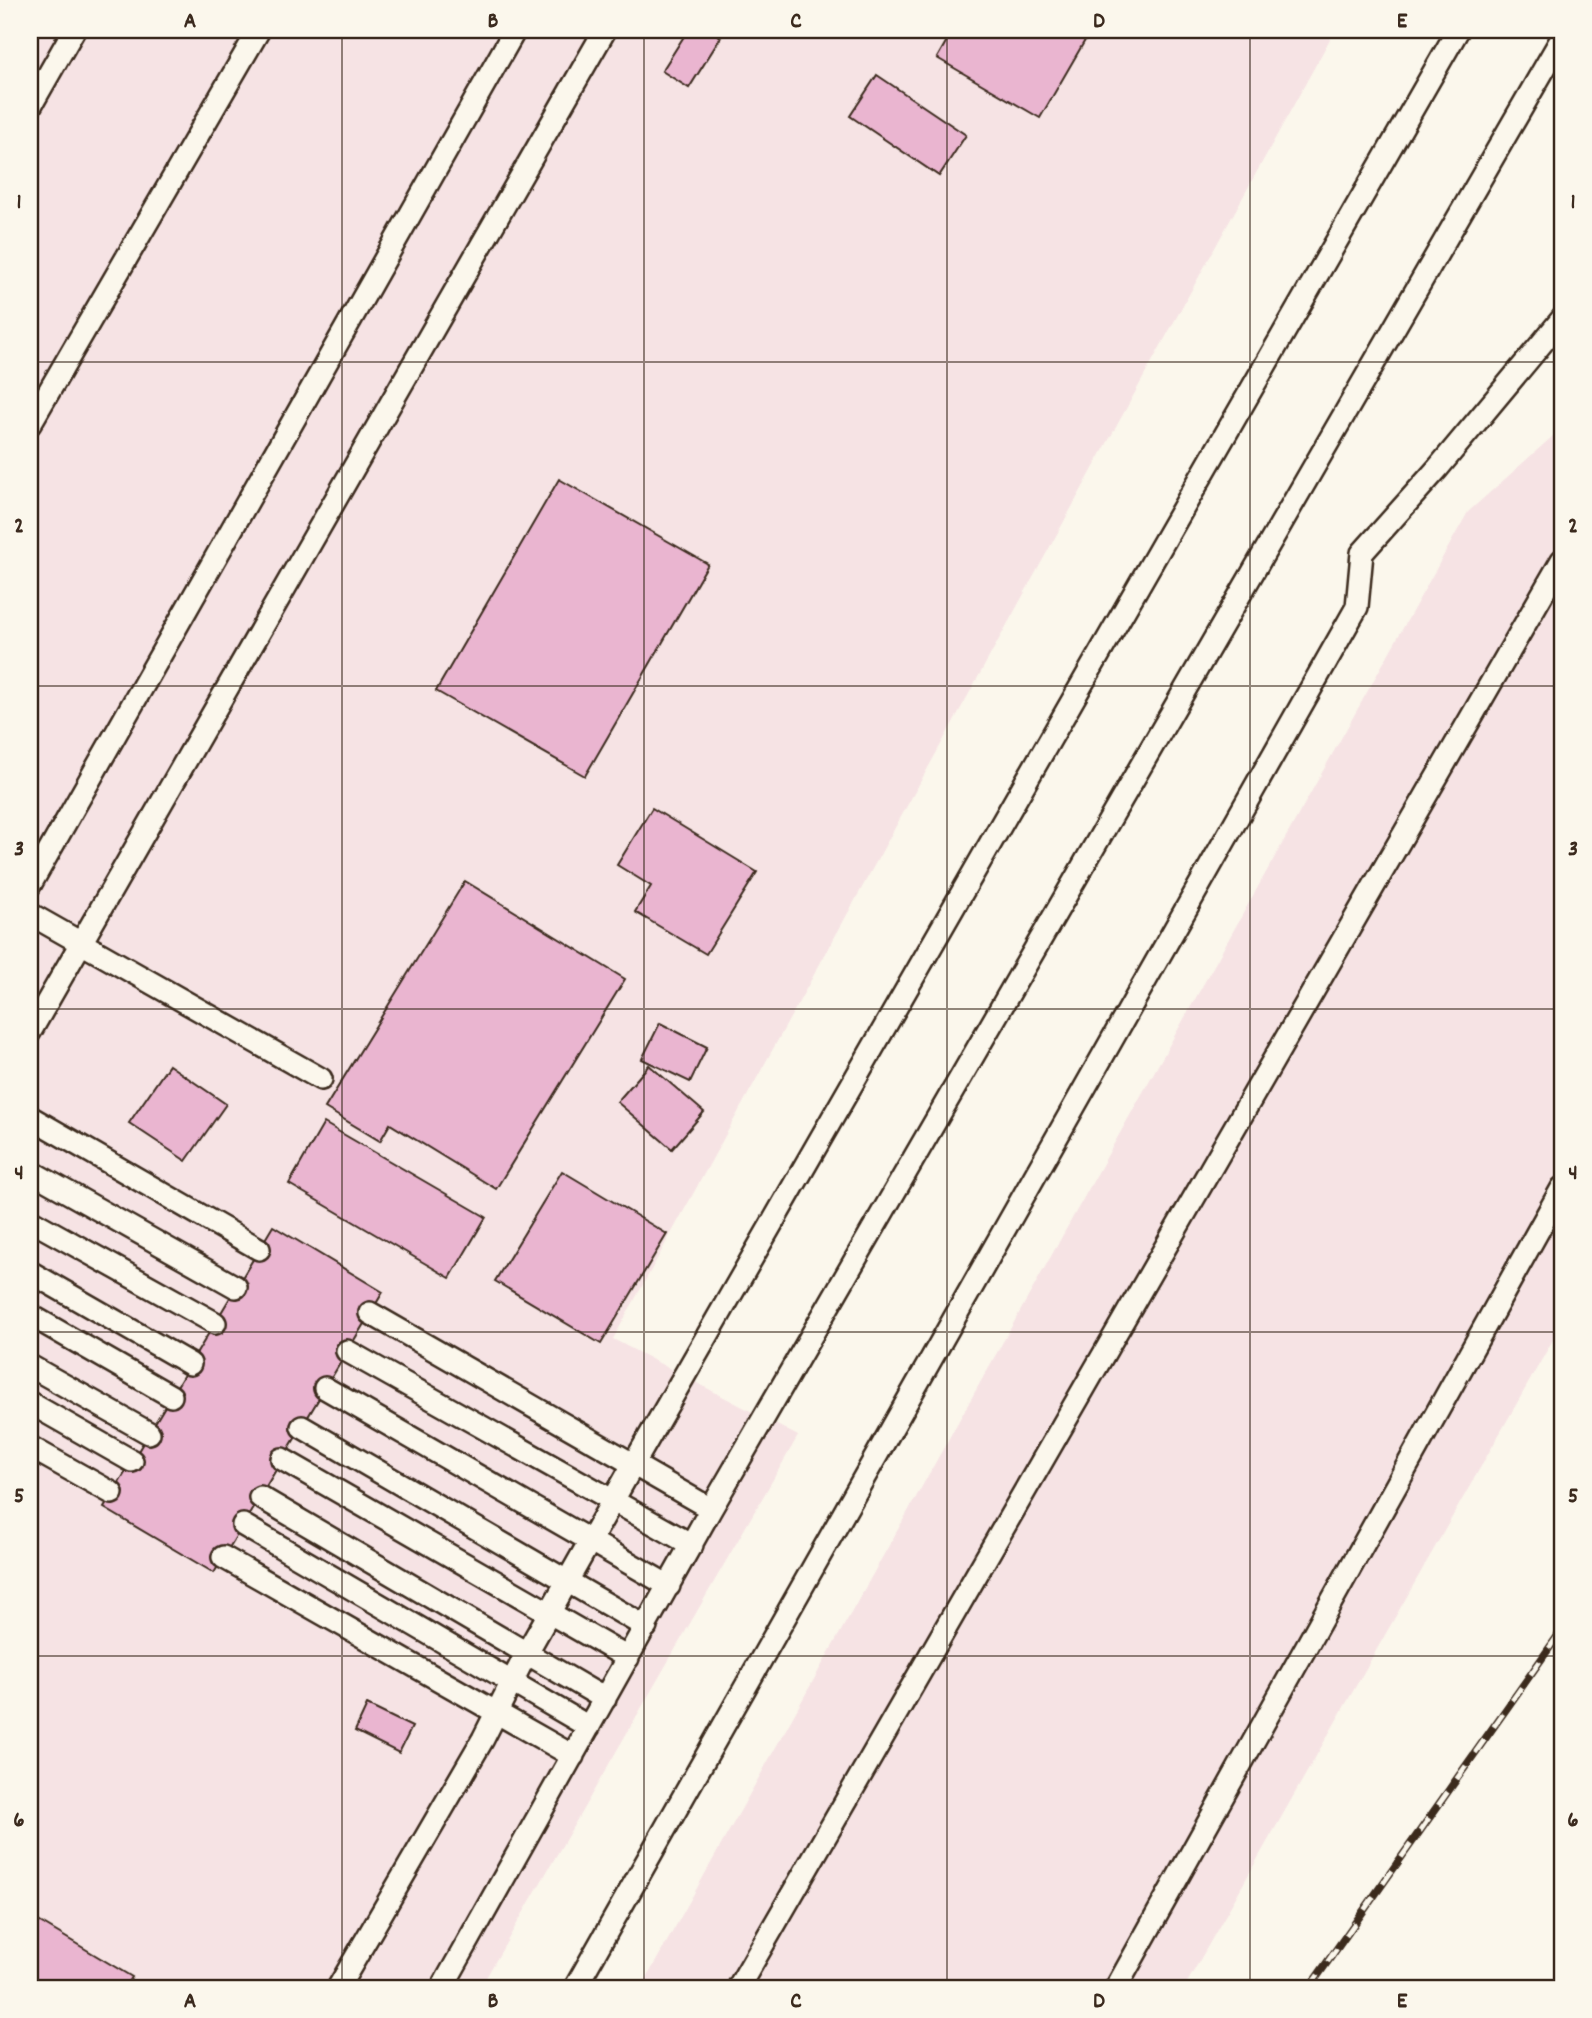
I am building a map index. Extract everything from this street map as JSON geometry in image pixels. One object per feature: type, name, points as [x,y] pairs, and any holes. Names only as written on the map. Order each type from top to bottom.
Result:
[{"type":"lane","points":[[30,107],[75,30]]},
{"type":"lane","points":[[30,425],[260,30]]},
{"type":"lane","points":[[30,885],[515,30]]},
{"type":"lane","points":[[30,1032],[606,30]]},
{"type":"lane","points":[[338,1988],[483,1739],[526,1654],[633,1465],[1458,30]]},
{"type":"lane","points":[[442,1988],[711,1509],[1562,38]]},
{"type":"lane","points":[[575,1988],[1357,607],[1362,553],[1438,468],[1562,319]]},
{"type":"lane","points":[[738,1988],[1562,560]]},
{"type":"lane","points":[[30,914],[321,1079]]},
{"type":"lane","points":[[30,1117],[259,1249]]},
{"type":"lane","points":[[30,1171],[236,1287]]},
{"type":"lane","points":[[1116,1988],[1562,1188]]},
{"type":"lane","points":[[30,1220],[215,1324]]},
{"type":"lane","points":[[30,1272],[190,1364]]},
{"type":"lane","points":[[370,1313],[711,1509]]},
{"type":"lane","points":[[30,1315],[171,1396]]},
{"type":"lane","points":[[347,1351],[692,1545]]},
{"type":"lane","points":[[30,1366],[149,1433]]},
{"type":"lane","points":[[326,1388],[669,1586]]},
{"type":"lane","points":[[30,1403],[132,1461]]},
{"type":"lane","points":[[302,1427],[646,1627]]},
{"type":"lane","points":[[30,1447],[113,1493]]},
{"type":"lane","points":[[282,1459],[628,1658]]},
{"type":"lane","points":[[260,1496],[605,1699]]},
{"type":"lane","points":[[243,1525],[589,1727]]},
{"type":"lane","points":[[223,1558],[573,1756]]},
{"type":"shaded area","points":[[30,30],[1335,30],[613,1339],[798,1436],[480,1988],[30,1988]]},
{"type":"shaded area","points":[[1562,428],[1562,1324],[1184,1988],[641,1988],[1468,512]]},
{"type":"building","points":[[688,30],[709,30],[721,37],[689,88],[662,71]]},
{"type":"building","points":[[953,30],[1091,30],[1040,118],[937,58]]},
{"type":"building","points":[[877,75],[966,135],[939,176],[850,116]]},
{"type":"building","points":[[559,479],[708,564],[585,776],[436,691]]},
{"type":"building","points":[[652,808],[757,872],[706,954],[635,912],[651,886],[617,865]]},
{"type":"building","points":[[465,881],[625,979],[496,1189],[390,1124],[380,1141],[325,1108]]},
{"type":"building","points":[[660,1023],[707,1047],[690,1082],[642,1059]]},
{"type":"building","points":[[169,1065],[226,1104],[186,1161],[129,1123]]},
{"type":"building","points":[[649,1065],[704,1112],[672,1149],[617,1102]]},
{"type":"building","points":[[324,1123],[486,1217],[450,1278],[289,1184]]},
{"type":"building","points":[[562,1171],[667,1234],[601,1344],[495,1281]]},
{"type":"building","points":[[273,1226],[383,1292],[214,1573],[104,1508]]},
{"type":"building","points":[[367,1705],[412,1727],[399,1753],[355,1731]]},
{"type":"building","points":[[30,1916],[132,1977],[125,1988],[30,1988]]},
{"type":"railway","points":[[1309,1988],[1562,1630]]}]
